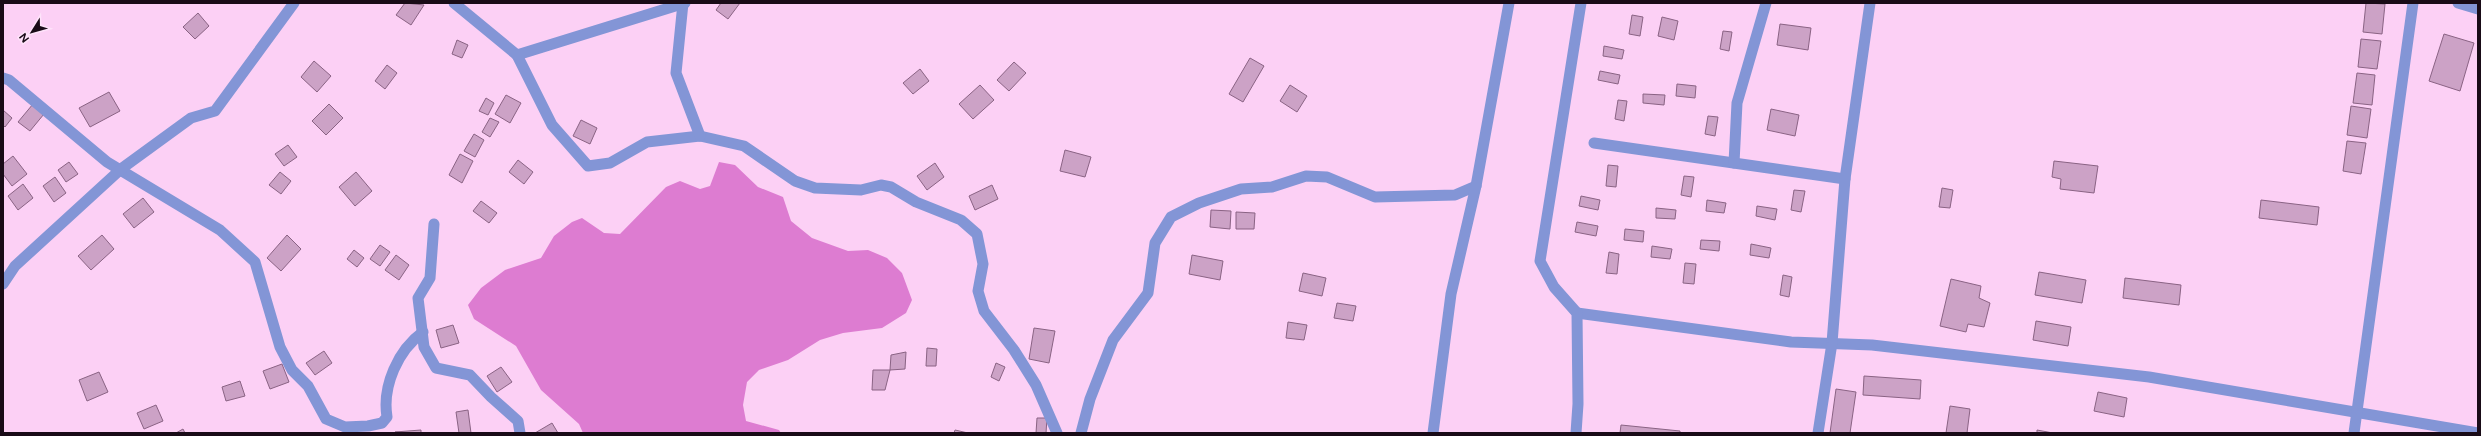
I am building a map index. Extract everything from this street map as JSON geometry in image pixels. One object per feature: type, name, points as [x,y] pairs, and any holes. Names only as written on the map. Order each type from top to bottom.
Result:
[{"type":"street","points":[[3,284],[15,266],[121,169],[191,118],[215,111],[294,3]]},
{"type":"street","points":[[454,3],[517,55],[552,125],[588,166],[610,163],[647,142],[700,136],[744,146],[795,181],[815,188],[861,190],[881,185],[891,186],[916,202],[961,220],[970,226],[977,234],[983,264],[978,291],[984,311],[1014,350],[1036,385],[1057,433]]},
{"type":"street","points":[[517,55],[684,3],[676,73],[700,136]]},
{"type":"street","points":[[1433,433],[1451,294],[1476,186],[1509,3]]},
{"type":"street","points":[[1581,3],[1540,260],[1554,287],[1577,313],[1744,337],[1791,342],[1832,342],[2149,376],[2478,433]]},
{"type":"street","points":[[1734,163],[1737,103],[1766,3]]},
{"type":"street","points":[[1818,433],[1832,342],[1845,178],[1870,3]]},
{"type":"street","points":[[2354,433],[2413,3]]},
{"type":"street","points":[[2458,3],[2478,9]]},
{"type":"street","points":[[3,78],[9,80],[107,162],[121,169],[220,230],[255,262],[280,347],[292,370],[308,386],[326,419],[345,427],[368,426],[382,423],[387,417],[385,400],[398,360],[410,341],[423,332]]},
{"type":"street","points":[[1594,142],[1845,178]]},
{"type":"street","points":[[1081,433],[1090,399],[1113,340],[1148,293],[1155,243],[1171,217],[1199,203],[1241,189],[1272,187],[1306,176],[1327,176],[1375,197],[1455,195],[1476,186]]},
{"type":"street","points":[[434,224],[430,278],[418,298],[424,348],[436,368],[470,375],[491,397],[518,421],[520,433]]},
{"type":"street","points":[[1576,433],[1578,404],[1577,313]]},
{"type":"shaded area","points":[[719,162],[735,165],[758,187],[783,197],[791,221],[812,238],[848,251],[868,250],[887,258],[902,273],[912,300],[906,313],[882,328],[843,333],[820,340],[788,360],[759,370],[747,382],[743,405],[746,421],[779,430],[781,433],[583,433],[579,424],[541,390],[516,346],[474,319],[468,305],[481,288],[505,270],[541,258],[554,236],[572,222],[582,218],[604,233],[620,234],[666,187],[680,181],[700,189],[710,186]]},
{"type":"building","points":[[405,3],[424,5],[411,25],[396,15]]},
{"type":"building","points":[[721,3],[740,3],[728,19],[716,10]]},
{"type":"building","points":[[2366,3],[2385,4],[2382,34],[2363,32]]},
{"type":"building","points":[[198,13],[209,26],[195,39],[183,27]]},
{"type":"building","points":[[1632,15],[1643,17],[1640,36],[1629,34]]},
{"type":"building","points":[[1662,17],[1678,21],[1674,40],[1658,36]]},
{"type":"building","points":[[1780,24],[1811,28],[1808,50],[1777,45]]},
{"type":"building","points":[[1723,31],[1732,32],[1729,51],[1720,49]]},
{"type":"building","points":[[2444,34],[2474,43],[2460,91],[2429,81]]},
{"type":"building","points":[[2361,39],[2381,41],[2377,69],[2358,67]]},
{"type":"building","points":[[457,40],[468,45],[462,58],[452,54]]},
{"type":"building","points":[[1604,46],[1624,50],[1622,59],[1603,56]]},
{"type":"building","points":[[1250,58],[1264,66],[1243,102],[1229,94]]},
{"type":"building","points":[[314,61],[331,76],[317,92],[301,77]]},
{"type":"building","points":[[1014,62],[1026,73],[1009,91],[997,80]]},
{"type":"building","points":[[387,65],[397,73],[385,89],[375,81]]},
{"type":"building","points":[[920,69],[929,81],[913,94],[903,83]]},
{"type":"building","points":[[1600,71],[1620,75],[1618,84],[1598,80]]},
{"type":"building","points":[[2357,73],[2375,75],[2372,105],[2353,103]]},
{"type":"building","points":[[1677,84],[1696,86],[1695,98],[1676,96]]},
{"type":"building","points":[[980,85],[994,100],[973,119],[959,104]]},
{"type":"building","points":[[1290,85],[1307,96],[1297,112],[1280,101]]},
{"type":"building","points":[[109,92],[120,111],[90,127],[79,108]]},
{"type":"building","points":[[1643,94],[1665,95],[1664,105],[1643,103]]},
{"type":"building","points":[[506,95],[521,103],[510,123],[495,114]]},
{"type":"building","points":[[486,98],[494,103],[488,115],[479,111]]},
{"type":"building","points":[[1618,100],[1627,101],[1624,121],[1615,119]]},
{"type":"building","points":[[33,104],[44,114],[30,131],[18,122]]},
{"type":"building","points":[[329,104],[343,118],[326,135],[312,121]]},
{"type":"building","points":[[2351,106],[2371,109],[2367,138],[2347,135]]},
{"type":"building","points":[[1771,109],[1799,115],[1795,136],[1767,130]]},
{"type":"building","points":[[3,110],[12,118],[5,127],[3,125]]},
{"type":"building","points":[[1708,116],[1718,117],[1715,136],[1705,134]]},
{"type":"building","points":[[490,118],[499,122],[490,137],[482,132]]},
{"type":"building","points":[[581,120],[597,128],[590,144],[573,136]]},
{"type":"building","points":[[474,134],[484,140],[475,157],[464,151]]},
{"type":"building","points":[[2347,141],[2366,143],[2361,174],[2343,171]]},
{"type":"building","points":[[288,145],[297,157],[284,166],[275,154]]},
{"type":"building","points":[[1065,150],[1091,157],[1085,177],[1060,171]]},
{"type":"building","points":[[460,154],[473,161],[462,183],[449,175]]},
{"type":"building","points":[[13,156],[27,174],[12,186],[3,174],[3,164]]},
{"type":"building","points":[[518,160],[533,172],[524,184],[509,172]]},
{"type":"building","points":[[2054,161],[2098,166],[2094,193],[2060,189],[2061,179],[2052,177]]},
{"type":"building","points":[[69,162],[78,174],[66,182],[58,170]]},
{"type":"building","points":[[935,163],[944,177],[927,190],[917,176]]},
{"type":"building","points":[[1608,165],[1618,166],[1616,187],[1606,186]]},
{"type":"building","points":[[280,172],[291,181],[281,194],[269,185]]},
{"type":"building","points":[[356,172],[372,191],[355,206],[339,187]]},
{"type":"building","points":[[1684,176],[1694,177],[1691,197],[1681,195]]},
{"type":"building","points":[[55,177],[66,193],[54,202],[43,186]]},
{"type":"building","points":[[23,184],[33,198],[18,210],[8,196]]},
{"type":"building","points":[[992,185],[998,199],[975,210],[969,196]]},
{"type":"building","points":[[1942,188],[1953,190],[1950,208],[1939,207]]},
{"type":"building","points":[[1794,190],[1805,191],[1801,212],[1791,210]]},
{"type":"building","points":[[1581,196],[1600,200],[1598,210],[1579,206]]},
{"type":"building","points":[[143,198],[154,212],[134,228],[123,214]]},
{"type":"building","points":[[1707,200],[1726,203],[1724,213],[1706,211]]},
{"type":"building","points":[[2261,200],[2319,207],[2317,225],[2259,218]]},
{"type":"building","points":[[481,201],[497,213],[489,223],[473,211]]},
{"type":"building","points":[[1757,206],[1777,209],[1775,220],[1756,216]]},
{"type":"building","points":[[1656,208],[1676,210],[1675,219],[1656,218]]},
{"type":"building","points":[[1211,210],[1231,211],[1230,229],[1210,227]]},
{"type":"building","points":[[1236,212],[1255,213],[1254,229],[1236,229]]},
{"type":"building","points":[[1577,222],[1598,226],[1596,236],[1575,232]]},
{"type":"building","points":[[1625,229],[1644,231],[1643,242],[1624,240]]},
{"type":"building","points":[[102,235],[114,249],[91,270],[78,256]]},
{"type":"building","points":[[287,235],[301,249],[281,271],[267,258]]},
{"type":"building","points":[[1701,240],[1720,241],[1719,251],[1700,249]]},
{"type":"building","points":[[1751,244],[1771,248],[1769,258],[1750,255]]},
{"type":"building","points":[[380,245],[390,252],[380,266],[370,259]]},
{"type":"building","points":[[1652,246],[1672,249],[1670,259],[1651,257]]},
{"type":"building","points":[[354,250],[364,258],[357,267],[347,259]]},
{"type":"building","points":[[1609,252],[1619,254],[1617,274],[1606,273]]},
{"type":"building","points":[[396,255],[409,265],[399,280],[385,270]]},
{"type":"building","points":[[1192,255],[1223,261],[1220,280],[1189,274]]},
{"type":"building","points":[[1685,263],[1696,264],[1694,284],[1683,283]]},
{"type":"building","points":[[2039,272],[2086,280],[2082,303],[2035,295]]},
{"type":"building","points":[[1303,273],[1326,278],[1322,296],[1299,291]]},
{"type":"building","points":[[1783,275],[1792,277],[1789,297],[1780,295]]},
{"type":"building","points":[[2125,278],[2181,285],[2179,305],[2123,298]]},
{"type":"building","points":[[1951,279],[1981,286],[1979,298],[1990,303],[1984,327],[1968,324],[1966,332],[1940,326]]},
{"type":"building","points":[[1337,303],[1356,306],[1353,321],[1334,318]]},
{"type":"building","points":[[2036,321],[2071,327],[2068,346],[2033,340]]},
{"type":"building","points":[[1288,322],[1307,325],[1304,340],[1286,338]]},
{"type":"building","points":[[453,325],[459,343],[441,348],[436,330]]},
{"type":"building","points":[[1034,328],[1055,331],[1049,363],[1029,359]]},
{"type":"building","points":[[927,348],[937,349],[936,366],[926,366]]},
{"type":"building","points":[[324,351],[332,363],[315,375],[306,363]]},
{"type":"building","points":[[906,352],[905,369],[890,370],[891,355]]},
{"type":"building","points":[[996,363],[1005,367],[999,381],[991,377]]},
{"type":"building","points":[[282,364],[289,382],[270,389],[263,371]]},
{"type":"building","points":[[501,367],[512,382],[497,392],[487,376]]},
{"type":"building","points":[[873,370],[890,370],[885,390],[872,390]]},
{"type":"building","points":[[99,372],[108,392],[87,401],[79,380]]},
{"type":"building","points":[[1864,376],[1921,380],[1920,399],[1863,395]]},
{"type":"building","points":[[240,381],[245,396],[226,401],[222,387]]},
{"type":"building","points":[[1836,389],[1856,392],[1850,433],[1830,433]]},
{"type":"building","points":[[2098,392],[2127,398],[2124,417],[2094,411]]},
{"type":"building","points":[[156,405],[163,421],[144,429],[137,413]]},
{"type":"building","points":[[1950,406],[1970,409],[1967,433],[1946,433]]},
{"type":"building","points":[[468,410],[471,433],[459,433],[456,412]]},
{"type":"building","points":[[1037,418],[1047,418],[1046,433],[1036,433]]},
{"type":"building","points":[[552,423],[558,433],[535,433]]},
{"type":"building","points":[[1621,425],[1680,431],[1680,433],[1620,433]]},
{"type":"building","points":[[183,429],[185,433],[176,433]]},
{"type":"building","points":[[421,430],[421,433],[395,432]]},
{"type":"building","points":[[955,430],[968,433],[954,433]]},
{"type":"building","points":[[2037,430],[2053,433],[2037,433]]}]
